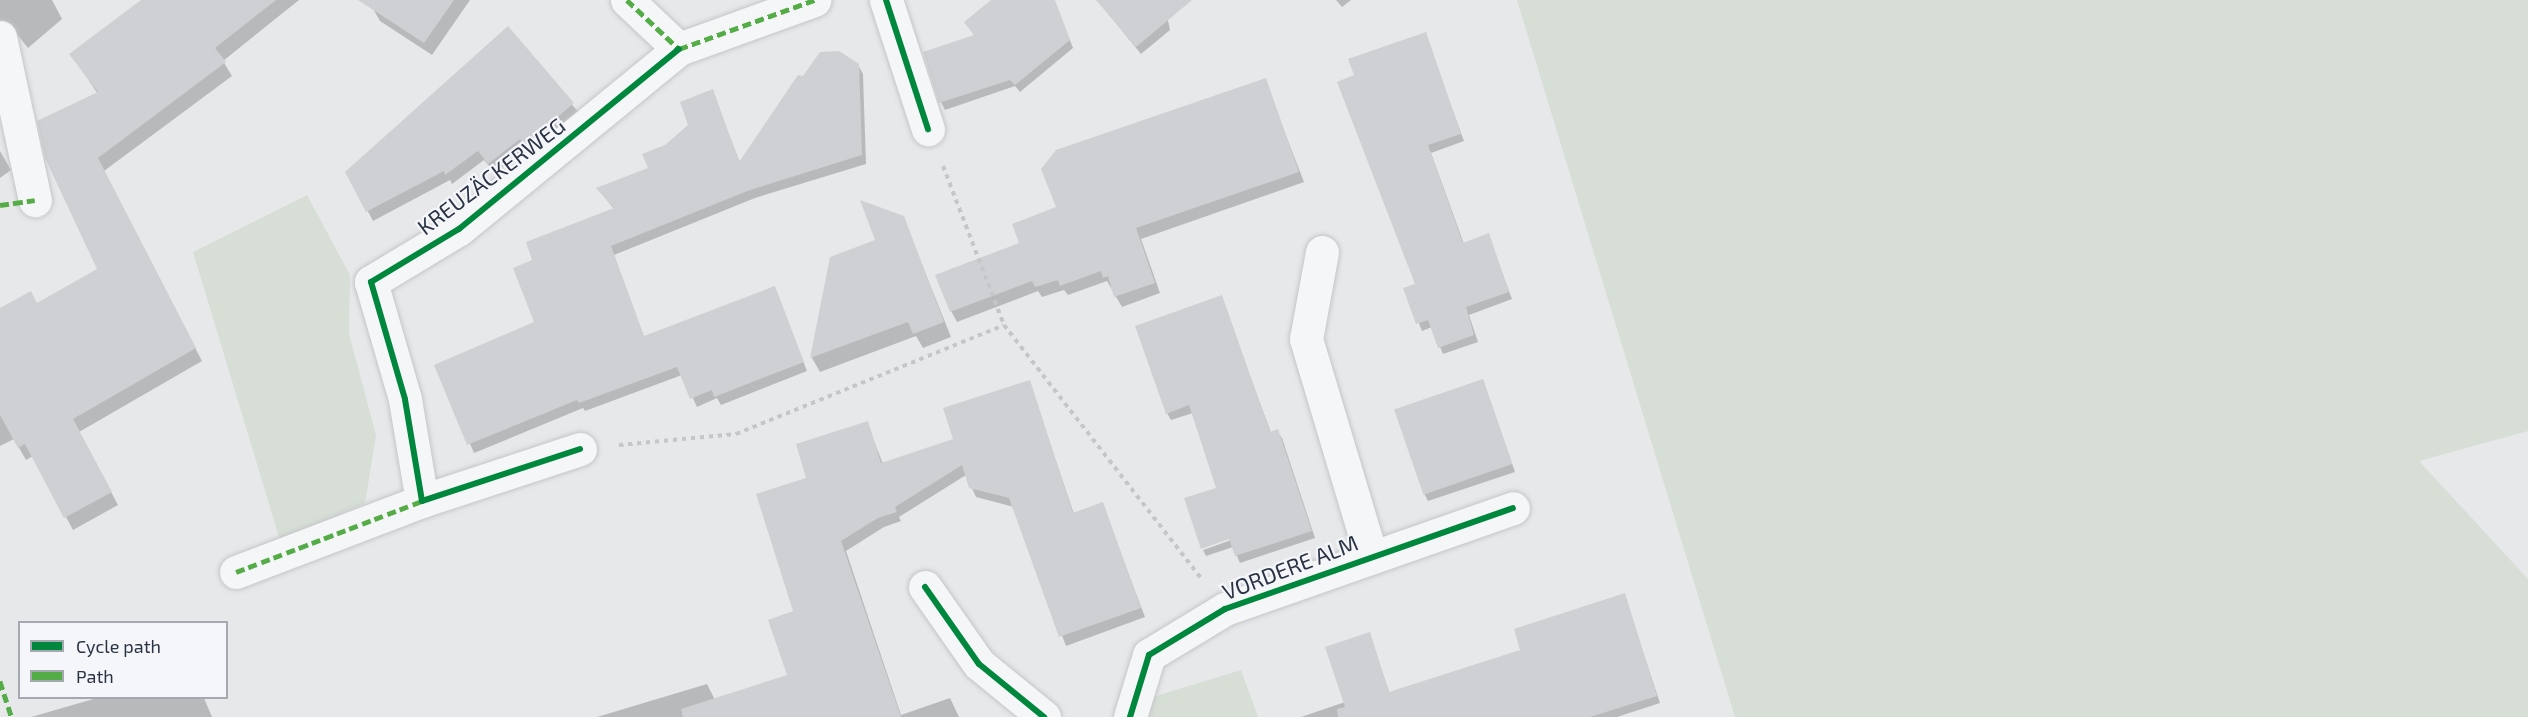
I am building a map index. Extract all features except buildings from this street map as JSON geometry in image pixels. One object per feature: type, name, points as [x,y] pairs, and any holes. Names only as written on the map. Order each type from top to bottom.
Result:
[{"type":"street","points":[[627,0],[680,49]]},
{"type":"street","name":"KREUZÄCKERWEG","points":[[422,501],[405,399],[371,282],[459,229],[680,49],[814,0]]},
{"type":"street","points":[[886,0],[928,129]]},
{"type":"street","points":[[0,37],[35,200]]},
{"type":"street","name":"VORDERE ALM","points":[[1322,252],[1306,339],[1371,556]]},
{"type":"street","points":[[236,572],[422,501],[580,449]]},
{"type":"street","name":"VORDERE ALM","points":[[1130,717],[1149,655],[1225,609],[1513,508]]},
{"type":"street","points":[[925,587],[979,664],[1044,717]]},
{"type":"path","points":[[928,129],[1004,325],[1225,609]]},
{"type":"path","points":[[580,449],[736,434],[1004,325]]},
{"type":"shaded area","points":[[1517,0],[2528,0],[2528,431],[2419,461],[2528,579],[2528,717],[1735,717]]},
{"type":"shaded area","points":[[307,195],[350,275],[349,334],[376,435],[365,503],[280,540],[193,252]]},
{"type":"shaded area","points":[[1241,670],[1258,717],[1147,717],[1153,697]]},
{"type":"marked path","points":[[627,0],[679,49],[814,0]]},
{"type":"marked path","points":[[0,205],[35,200]]},
{"type":"marked path","points":[[236,572],[422,501]]},
{"type":"marked path","points":[[0,681],[12,717]]},
{"type":"cycle path","points":[[886,0],[928,129]]},
{"type":"cycle path","points":[[580,449],[422,501],[405,399],[371,282],[459,229],[679,49]]},
{"type":"cycle path","points":[[1130,717],[1149,655],[1225,609],[1513,508]]},
{"type":"cycle path","points":[[925,587],[979,664],[1044,717]]}]
